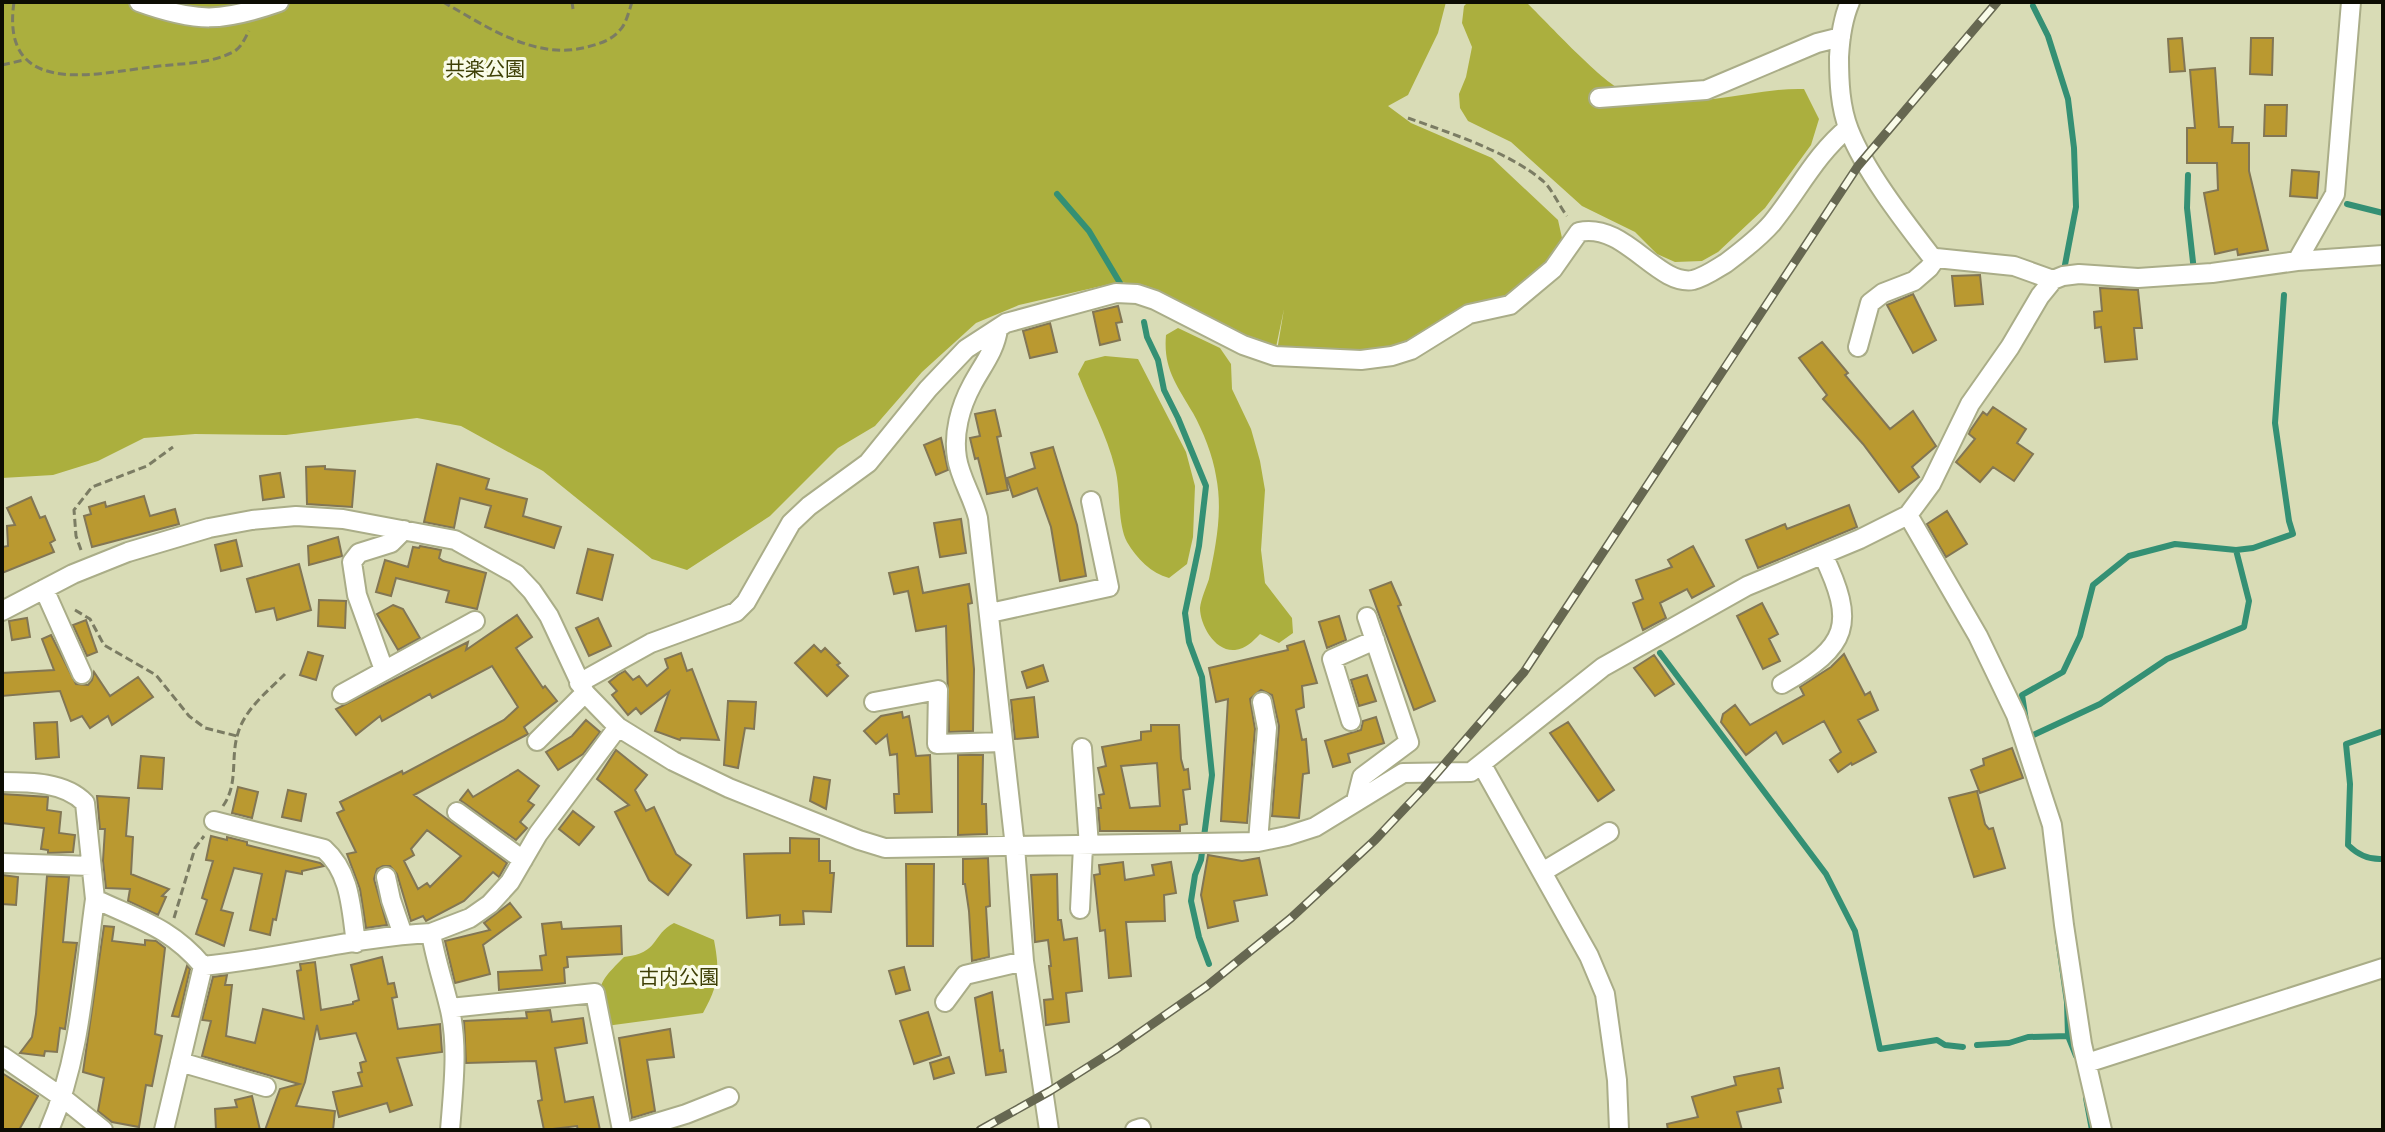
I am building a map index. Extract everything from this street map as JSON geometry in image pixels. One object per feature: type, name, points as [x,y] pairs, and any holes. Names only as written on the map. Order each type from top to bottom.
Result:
[{"type":"street","points":[[148,5],[198,18],[221,19],[279,2]]},
{"type":"street","points":[[2297,261],[2335,194],[2351,2]]},
{"type":"street","points":[[1846,4],[1839,78],[1848,128],[1908,226],[1931,256],[1936,258],[2014,266],[2053,280]]},
{"type":"street","points":[[1599,98],[1706,90],[1817,43],[1841,37]]},
{"type":"street","points":[[537,741],[582,688],[651,643],[736,612],[746,602],[791,523],[868,463],[928,389],[966,349],[1006,323],[1116,293],[1137,294],[1243,345],[1275,356],[1361,360],[1392,356],[1411,350],[1469,314],[1510,305],[1553,269],[1579,232],[1591,229],[1610,235],[1675,277],[1697,279],[1737,255],[1769,226],[1827,145],[1848,128]]},
{"type":"street","points":[[2,611],[87,568],[128,552],[252,520],[296,516],[327,518],[404,530],[455,540],[516,574],[549,616],[582,688],[618,727],[673,761],[729,788],[872,844],[885,848],[1258,842],[1315,827],[1403,773],[1471,772],[1603,667],[1747,586],[1908,515],[1931,484],[1970,404],[2053,280],[2079,274],[2138,278],[2212,273],[2297,261],[2383,255]]},
{"type":"street","points":[[1858,347],[1870,303],[1883,293],[1914,281],[1936,258]]},
{"type":"street","points":[[998,329],[996,345],[962,406],[957,460],[973,497],[978,518],[1015,847],[1024,961],[1049,1130]]},
{"type":"street","points":[[990,613],[1109,587],[1091,501]]},
{"type":"street","points":[[1908,515],[1978,636],[2016,715],[2052,825],[2064,925],[2087,1063],[2102,1130]]},
{"type":"street","points":[[384,670],[357,595],[352,562],[359,553],[391,543],[404,530]]},
{"type":"street","points":[[1782,684],[1820,660],[1838,637],[1843,605],[1838,585],[1823,555]]},
{"type":"street","points":[[44,589],[82,674]]},
{"type":"street","points":[[1356,801],[1362,777],[1409,742],[1367,617]]},
{"type":"street","points":[[342,694],[475,621]]},
{"type":"street","points":[[1351,721],[1332,659],[1375,640]]},
{"type":"street","points":[[874,702],[938,690],[937,744],[1002,742]]},
{"type":"street","points":[[1258,842],[1267,728],[1262,702]]},
{"type":"street","points":[[203,966],[431,933],[470,918],[490,904],[510,882],[538,834],[618,727]]},
{"type":"street","points":[[1080,909],[1086,846],[1082,748]]},
{"type":"street","points":[[1482,765],[1544,871],[1589,956],[1605,994],[1617,1080],[1619,1130]]},
{"type":"street","points":[[2,782],[51,786],[75,793],[85,803],[95,899],[81,1015],[63,1098],[49,1130]]},
{"type":"street","points":[[457,812],[523,860]]},
{"type":"street","points":[[214,821],[324,849],[337,861],[346,883],[356,943]]},
{"type":"street","points":[[1544,871],[1609,832]]},
{"type":"street","points":[[2,863],[91,866]]},
{"type":"street","points":[[386,877],[403,935]]},
{"type":"street","points":[[95,899],[169,933],[189,949],[203,966]]},
{"type":"street","points":[[431,933],[450,1008],[454,1073],[450,1130]]},
{"type":"street","points":[[945,1002],[965,975],[1024,961]]},
{"type":"street","points":[[164,1130],[203,966]]},
{"type":"street","points":[[2087,1063],[2383,968]]},
{"type":"street","points":[[450,1008],[595,993],[622,1130]]},
{"type":"street","points":[[2,1056],[103,1130]]},
{"type":"street","points":[[180,1062],[266,1087]]},
{"type":"street","points":[[633,1130],[729,1097]]},
{"type":"path","points":[[14,2],[13,34],[18,53],[30,66],[46,73],[74,77],[213,61],[241,46],[252,25],[252,11]]},
{"type":"path","points":[[443,2],[508,37],[533,47],[555,50],[581,49],[611,37],[622,29],[632,2]]},
{"type":"path","points":[[572,2],[573,9]]},
{"type":"path","points":[[2,65],[24,60]]},
{"type":"path","points":[[1408,118],[1477,143],[1544,182],[1579,232]]},
{"type":"path","points":[[87,568],[76,536],[74,510],[92,487],[147,466],[173,447]]},
{"type":"path","points":[[55,615],[66,609],[78,611],[90,619],[104,645],[156,675],[189,716],[205,728],[237,736]]},
{"type":"path","points":[[169,933],[195,848],[232,792],[237,736],[244,717],[285,674]]},
{"type":"green space","name":"共楽公園","points":[[2,2],[1446,2],[1438,33],[1408,95],[1388,106],[1411,123],[1492,158],[1558,220],[1562,238],[1542,268],[1501,301],[1460,309],[1406,344],[1381,352],[1277,351],[1284,309],[1275,352],[1147,286],[1119,282],[1019,305],[976,323],[922,372],[875,426],[838,448],[770,516],[687,570],[652,559],[543,471],[461,426],[417,418],[286,435],[195,434],[144,438],[98,461],[53,475],[2,478]]},
{"type":"green space","points":[[1468,2],[1526,2],[1604,78],[1617,88],[1637,96],[1692,101],[1804,89],[1819,119],[1811,145],[1765,208],[1718,252],[1702,261],[1675,262],[1657,254],[1635,232],[1582,206],[1511,142],[1468,121],[1460,108],[1459,94],[1472,47],[1462,23],[1464,6]]},
{"type":"green space","points":[[1178,328],[1220,348],[1231,364],[1232,389],[1251,429],[1265,490],[1261,550],[1265,583],[1292,618],[1293,633],[1279,643],[1260,634],[1243,648],[1228,649],[1215,642],[1203,622],[1200,608],[1216,540],[1218,489],[1213,460],[1204,436],[1169,367],[1166,335]]},
{"type":"green space","points":[[1105,356],[1138,359],[1186,452],[1195,486],[1193,537],[1187,564],[1169,578],[1145,564],[1124,534],[1112,456],[1078,374],[1085,361]]},
{"type":"green space","name":"古内公園","points":[[674,923],[714,940],[717,978],[703,1013],[606,1026],[600,994],[603,981],[624,957],[650,948]]},
{"type":"building","points":[[2182,38],[2185,71],[2170,72],[2168,39]]},
{"type":"building","points":[[2251,38],[2273,38],[2272,75],[2250,74]]},
{"type":"building","points":[[2215,68],[2219,127],[2233,127],[2232,143],[2249,143],[2249,171],[2268,250],[2238,255],[2237,249],[2215,254],[2204,193],[2218,190],[2217,163],[2187,163],[2187,128],[2195,128],[2190,70]]},
{"type":"building","points":[[2265,105],[2287,105],[2286,136],[2264,136]]},
{"type":"building","points":[[2292,170],[2319,172],[2317,198],[2290,196]]},
{"type":"building","points":[[1980,275],[1983,304],[1955,306],[1952,276]]},
{"type":"building","points":[[2100,288],[2138,290],[2142,328],[2134,328],[2137,359],[2105,362],[2101,327],[2095,328],[2094,312],[2102,311]]},
{"type":"building","points":[[1913,294],[1936,340],[1913,353],[1887,305]]},
{"type":"building","points":[[1118,306],[1122,322],[1116,323],[1120,340],[1100,345],[1093,312]]},
{"type":"building","points":[[1050,323],[1057,352],[1030,358],[1023,331]]},
{"type":"building","points":[[1822,342],[1890,429],[1913,411],[1936,446],[1912,467],[1919,477],[1899,492],[1863,444],[1823,399],[1827,395],[1799,358]]},
{"type":"building","points":[[1993,407],[2026,429],[2017,443],[2033,454],[2014,481],[1993,467],[1980,482],[1956,462],[1975,439],[1969,434],[1970,431],[1983,412],[1987,415]]},
{"type":"building","points":[[995,410],[1008,490],[987,494],[970,438],[980,436],[975,414]]},
{"type":"building","points":[[941,438],[948,470],[936,475],[924,445]]},
{"type":"building","points":[[1053,447],[1077,525],[1086,576],[1060,581],[1051,527],[1037,488],[1013,497],[1007,478],[1035,468],[1031,453]]},
{"type":"building","points":[[437,464],[489,479],[486,489],[527,499],[523,516],[561,527],[554,548],[485,527],[491,506],[460,498],[454,528],[424,522]]},
{"type":"building","points":[[325,466],[325,469],[355,471],[352,507],[307,504],[306,467]]},
{"type":"building","points":[[280,473],[284,497],[263,500],[260,476]]},
{"type":"building","points":[[144,496],[150,516],[175,509],[179,524],[92,547],[84,516],[91,514],[89,507],[105,502],[106,507]]},
{"type":"building","points":[[31,497],[40,518],[45,516],[55,540],[50,543],[54,552],[2,573],[2,547],[8,546],[7,526],[15,525],[7,508]]},
{"type":"building","points":[[1849,505],[1857,527],[1758,568],[1746,540],[1785,524],[1787,529]]},
{"type":"building","points":[[1947,511],[1967,544],[1946,557],[1927,524]]},
{"type":"building","points":[[961,519],[966,553],[940,557],[934,523]]},
{"type":"building","points":[[338,537],[342,556],[309,565],[308,546]]},
{"type":"building","points":[[236,540],[242,566],[221,571],[215,545]]},
{"type":"building","points":[[1693,546],[1714,586],[1692,598],[1687,589],[1660,603],[1666,618],[1643,630],[1633,603],[1643,599],[1636,580],[1672,567],[1668,560]]},
{"type":"building","points":[[413,547],[441,550],[439,558],[443,561],[486,573],[477,609],[446,602],[449,591],[396,578],[391,596],[376,592],[385,560],[408,567]]},
{"type":"building","points":[[588,549],[613,555],[602,600],[577,593]]},
{"type":"building","points":[[299,564],[311,610],[277,620],[274,608],[256,612],[247,579]]},
{"type":"building","points":[[918,567],[923,593],[969,584],[974,669],[973,731],[949,732],[946,626],[916,631],[908,591],[894,594],[889,573]]},
{"type":"building","points":[[1391,582],[1435,701],[1414,710],[1370,590]]},
{"type":"building","points":[[319,600],[346,601],[345,628],[318,626]]},
{"type":"building","points":[[1762,603],[1778,634],[1769,639],[1780,661],[1763,669],[1737,616]]},
{"type":"building","points":[[393,605],[403,609],[420,638],[398,650],[377,614]]},
{"type":"building","points":[[517,615],[532,637],[516,648],[543,688],[545,686],[557,701],[524,727],[528,734],[414,795],[507,863],[499,877],[493,872],[464,901],[426,921],[423,916],[411,921],[397,874],[390,866],[383,866],[377,869],[374,879],[387,925],[366,928],[360,889],[347,854],[356,852],[337,813],[344,810],[340,802],[402,771],[403,774],[504,720],[518,707],[492,666],[432,698],[430,694],[382,721],[380,716],[356,735],[336,709],[468,642],[466,650]],"holes":[[[427,830],[461,856],[430,887],[427,883],[418,889],[404,861],[414,855],[411,849]]]},
{"type":"building","points":[[1339,616],[1346,640],[1327,648],[1319,622]]},
{"type":"building","points":[[27,618],[30,637],[12,640],[9,621]]},
{"type":"building","points":[[598,618],[611,646],[589,656],[576,628]]},
{"type":"building","points":[[86,620],[97,652],[87,656],[73,625]]},
{"type":"building","points":[[51,635],[76,684],[88,685],[94,672],[110,696],[138,677],[153,697],[112,725],[108,716],[90,728],[82,716],[71,721],[60,691],[2,696],[2,673],[54,670],[42,639]]},
{"type":"building","points":[[1304,641],[1317,683],[1302,686],[1304,707],[1296,710],[1302,740],[1306,739],[1309,773],[1303,774],[1299,818],[1272,816],[1279,726],[1272,695],[1261,690],[1250,699],[1255,729],[1247,823],[1221,821],[1228,699],[1216,702],[1209,668],[1288,650],[1287,646]]},
{"type":"building","points":[[814,645],[821,652],[825,648],[848,676],[827,696],[795,663]]},
{"type":"building","points":[[308,652],[323,656],[316,680],[300,675]]},
{"type":"building","points":[[681,653],[687,671],[692,669],[719,740],[680,740],[655,731],[669,692],[641,714],[636,708],[628,715],[612,695],[617,691],[609,682],[618,675],[625,671],[633,680],[639,676],[647,686],[668,668],[665,659]]},
{"type":"building","points":[[1844,654],[1865,695],[1870,692],[1878,710],[1858,720],[1876,752],[1838,772],[1830,760],[1841,752],[1824,721],[1783,744],[1776,732],[1746,755],[1721,722],[1723,714],[1735,705],[1750,725],[1804,695],[1800,687],[1831,667]]},
{"type":"building","points":[[1654,655],[1674,684],[1655,696],[1634,668]]},
{"type":"building","points":[[1043,665],[1048,681],[1027,688],[1022,672]]},
{"type":"building","points":[[1367,675],[1376,701],[1359,706],[1351,680]]},
{"type":"building","points":[[1034,697],[1038,737],[1015,739],[1011,700]]},
{"type":"building","points":[[728,701],[756,702],[754,729],[745,728],[738,768],[724,765]]},
{"type":"building","points":[[902,712],[903,718],[909,716],[916,756],[930,755],[932,812],[895,813],[894,794],[899,794],[897,754],[890,755],[887,735],[876,744],[864,731],[881,716]]},
{"type":"building","points":[[1376,717],[1384,743],[1348,754],[1350,762],[1333,767],[1325,741],[1361,730],[1363,721]]},
{"type":"building","points":[[586,720],[600,732],[583,754],[558,770],[546,752],[572,736]]},
{"type":"building","points":[[57,722],[59,757],[36,759],[34,723]]},
{"type":"building","points":[[1568,722],[1614,790],[1598,801],[1550,733]]},
{"type":"building","points":[[1151,725],[1179,725],[1181,759],[1184,770],[1188,769],[1190,789],[1183,790],[1187,824],[1180,825],[1180,831],[1100,831],[1099,795],[1104,794],[1098,768],[1106,766],[1102,747],[1141,740],[1141,732],[1151,731]],"holes":[[[1157,763],[1160,806],[1130,808],[1121,766]]]},
{"type":"building","points":[[2012,748],[2023,778],[1980,793],[1971,770],[1984,765],[1983,759]]},
{"type":"building","points":[[616,750],[647,775],[635,790],[646,811],[654,807],[676,854],[691,865],[668,895],[649,880],[615,812],[629,805],[597,779]]},
{"type":"building","points":[[958,755],[983,755],[982,804],[986,804],[987,834],[958,835]]},
{"type":"building","points":[[141,756],[164,758],[162,789],[138,788]]},
{"type":"building","points":[[518,770],[539,786],[528,801],[534,805],[520,822],[527,828],[516,840],[460,800],[468,790],[473,797]]},
{"type":"building","points":[[814,777],[830,780],[826,809],[810,801]]},
{"type":"building","points":[[238,787],[258,792],[252,818],[232,813]]},
{"type":"building","points":[[288,790],[306,794],[301,821],[282,817]]},
{"type":"building","points":[[1977,791],[1985,824],[1989,829],[1993,828],[2005,868],[1974,877],[1949,798]]},
{"type":"building","points":[[2,794],[48,797],[47,810],[61,812],[59,833],[75,835],[73,852],[48,853],[48,850],[41,849],[44,828],[2,823]]},
{"type":"building","points":[[97,796],[129,798],[126,836],[133,837],[131,874],[169,889],[162,896],[166,897],[158,915],[128,901],[130,889],[106,888],[103,861],[105,829],[100,829]]},
{"type":"building","points":[[573,811],[594,827],[579,845],[559,829]]},
{"type":"building","points":[[211,836],[247,842],[247,845],[324,866],[302,871],[302,874],[286,871],[270,935],[250,930],[262,874],[234,868],[221,910],[233,913],[224,946],[196,934],[207,900],[202,898],[213,861],[206,860]]},
{"type":"building","points":[[790,838],[819,839],[819,861],[830,861],[830,873],[834,873],[831,912],[803,911],[804,924],[780,925],[780,915],[747,918],[744,854],[790,853]]},
{"type":"building","points":[[1208,855],[1242,861],[1259,858],[1267,895],[1234,901],[1238,921],[1208,928],[1201,895]]},
{"type":"building","points":[[988,858],[990,906],[986,907],[989,957],[972,961],[963,859]]},
{"type":"building","points":[[1123,862],[1125,880],[1154,875],[1152,865],[1171,862],[1176,893],[1164,895],[1165,921],[1126,922],[1131,976],[1109,978],[1105,930],[1100,931],[1094,875],[1100,874],[1099,865]]},
{"type":"building","points":[[906,864],[934,864],[933,946],[907,946]]},
{"type":"building","points":[[1057,874],[1058,920],[1061,920],[1064,940],[1077,938],[1082,991],[1066,993],[1069,1022],[1046,1025],[1044,1000],[1053,999],[1051,966],[1048,940],[1035,942],[1031,875]]},
{"type":"building","points":[[2,875],[18,877],[16,905],[2,904]]},
{"type":"building","points":[[47,876],[69,877],[63,942],[77,943],[65,1029],[60,1028],[57,1052],[45,1051],[44,1056],[20,1053],[32,1037],[36,1014]]},
{"type":"building","points":[[510,903],[521,917],[483,945],[490,974],[455,983],[445,941],[490,930],[484,923]]},
{"type":"building","points":[[561,922],[562,929],[621,926],[622,954],[567,957],[565,983],[499,990],[498,972],[542,970],[540,956],[546,955],[542,924]]},
{"type":"building","points":[[104,926],[114,927],[112,941],[145,945],[145,940],[156,941],[165,948],[155,1034],[162,1036],[152,1086],[146,1085],[139,1127],[112,1122],[98,1111],[104,1078],[83,1072]]},
{"type":"building","points":[[382,957],[388,984],[394,983],[397,997],[392,998],[398,1029],[440,1024],[442,1052],[397,1058],[412,1105],[390,1112],[387,1103],[339,1117],[333,1092],[362,1086],[358,1073],[362,1072],[360,1063],[366,1061],[356,1033],[320,1039],[317,1025],[305,1082],[296,1106],[335,1111],[333,1130],[265,1130],[280,1089],[299,1084],[202,1056],[211,1021],[202,1020],[213,977],[227,975],[225,985],[232,985],[226,1036],[255,1043],[263,1009],[304,1019],[297,971],[301,970],[300,964],[315,962],[321,1010],[359,1000],[351,965]]},
{"type":"building","points":[[187,966],[190,969],[179,1017],[172,1016]]},
{"type":"building","points":[[904,967],[910,990],[896,994],[889,971]]},
{"type":"building","points":[[992,992],[1006,1072],[986,1075],[975,998]]},
{"type":"building","points":[[550,1010],[552,1022],[583,1018],[587,1043],[555,1048],[565,1102],[593,1097],[600,1130],[578,1130],[577,1126],[544,1130],[538,1101],[542,1100],[536,1061],[466,1063],[464,1021],[527,1018],[526,1012]]},
{"type":"building","points":[[928,1012],[941,1055],[914,1064],[900,1021]]},
{"type":"building","points":[[670,1029],[674,1057],[647,1060],[655,1111],[632,1118],[619,1038]]},
{"type":"building","points":[[949,1057],[954,1073],[934,1079],[930,1063]]},
{"type":"building","points":[[1779,1068],[1783,1088],[1778,1089],[1781,1102],[1737,1112],[1742,1130],[1668,1130],[1667,1124],[1698,1117],[1692,1097],[1736,1085],[1734,1077]]},
{"type":"building","points":[[2,1073],[38,1096],[19,1130],[2,1130]]},
{"type":"building","points":[[252,1096],[260,1130],[216,1130],[215,1109],[237,1107],[235,1100]]},
{"type":"waterway","points":[[2033,6],[2048,36],[2068,99],[2074,148],[2076,207],[2064,270]]},
{"type":"waterway","points":[[2188,175],[2187,208],[2194,271]]},
{"type":"waterway","points":[[1057,194],[1089,231],[1120,283]]},
{"type":"waterway","points":[[2347,204],[2383,213]]},
{"type":"waterway","points":[[2026,721],[2022,695],[2063,672],[2080,636],[2093,585],[2129,556],[2175,544],[2236,550],[2253,548],[2293,534],[2275,423],[2284,295]]},
{"type":"waterway","points":[[1144,322],[1158,360],[1164,390],[1206,486],[1199,546],[1185,613],[1189,642],[1202,677],[1212,775],[1201,860],[1191,901],[1209,964]]},
{"type":"waterway","points":[[2028,732],[2029,737],[2100,704],[2167,659],[2244,627],[2249,601],[2236,550]]},
{"type":"waterway","points":[[1660,653],[1826,874],[1855,931],[1880,1049],[1937,1040],[1945,1045],[1963,1047]]},
{"type":"waterway","points":[[2383,731],[2346,744],[2350,784],[2348,845],[2364,856],[2383,859]]},
{"type":"waterway","points":[[2058,938],[2067,1002],[2068,1036],[2076,1056]]},
{"type":"waterway","points":[[1977,1045],[2009,1043],[2028,1037],[2068,1036]]},
{"type":"waterway","points":[[2086,1098],[2092,1130]]},
{"type":"railway","points":[[980,1130],[1115,1050],[1207,986],[1291,918],[1375,840],[1424,788],[1524,672],[1858,166],[1997,2]]}]
